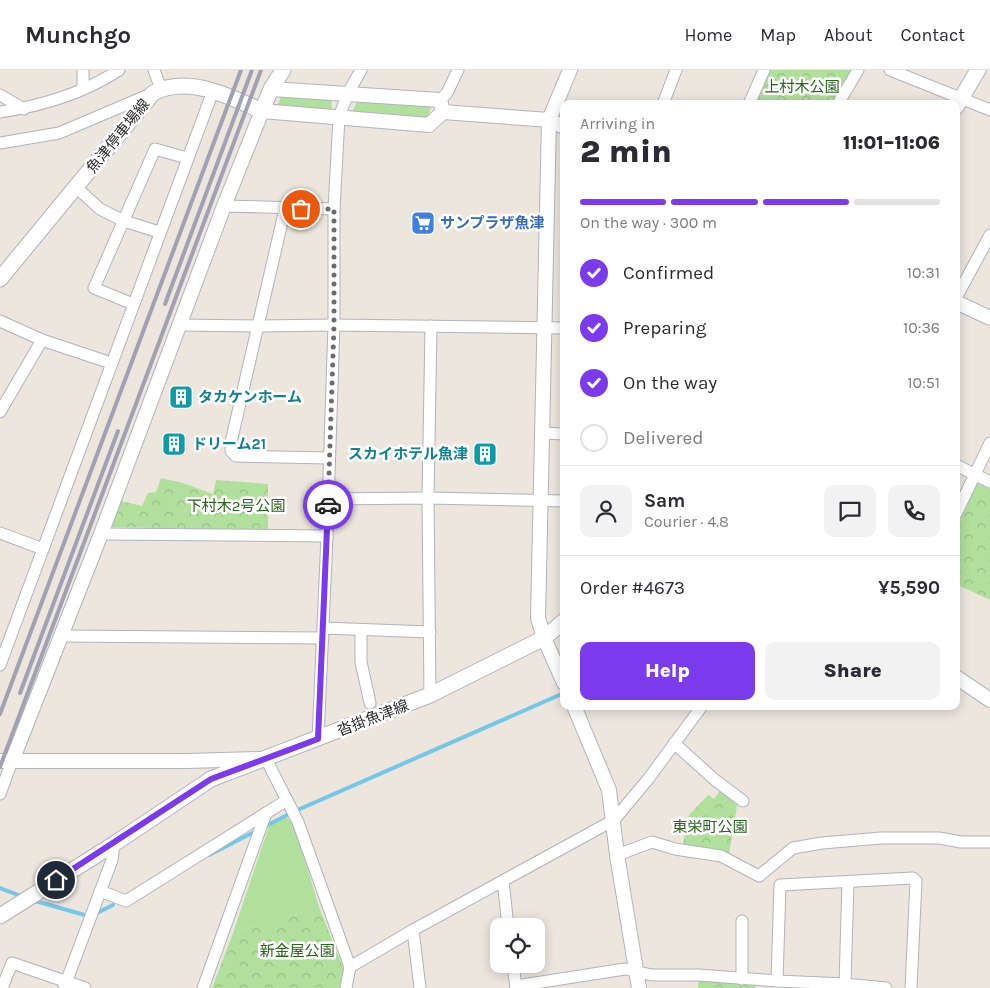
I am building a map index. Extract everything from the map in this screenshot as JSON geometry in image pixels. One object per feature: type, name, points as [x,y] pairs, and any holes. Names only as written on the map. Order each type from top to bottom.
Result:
[{"type":"main road","points":[[262,110],[283,70]]},
{"type":"main road","points":[[960,100],[978,70]]},
{"type":"main road","name":"魚津停車場線","points":[[0,280],[157,91],[188,86],[213,91],[262,110]]},
{"type":"main road","name":"沓掛魚津線","points":[[0,916],[114,844],[211,779],[430,695],[544,638],[560,624]]},
{"type":"street","points":[[83,70],[83,89]]},
{"type":"street","points":[[0,112],[24,109],[83,89],[119,70]]},
{"type":"street","points":[[0,143],[59,133],[157,91],[154,70]]},
{"type":"street","points":[[318,739],[328,536],[334,325],[334,209],[340,117],[348,93],[361,70]]},
{"type":"street","points":[[0,794],[6,761],[61,636],[262,110],[428,125],[441,106],[458,70]]},
{"type":"street","points":[[560,674],[544,638],[538,618],[550,120],[570,70]]},
{"type":"street","points":[[665,100],[676,70]]},
{"type":"street","points":[[751,100],[764,70]]},
{"type":"street","points":[[840,100],[858,70]]},
{"type":"street","points":[[890,70],[955,100]]},
{"type":"street","points":[[272,89],[348,93],[550,120],[560,125]]},
{"type":"street","points":[[0,665],[159,232],[213,91]]},
{"type":"street","points":[[0,95],[24,109]]},
{"type":"street","points":[[960,102],[990,110]]},
{"type":"street","points":[[133,304],[94,288],[155,150],[187,158]]},
{"type":"street","points":[[77,188],[100,209],[124,221],[159,232]]},
{"type":"street","points":[[224,206],[334,209]]},
{"type":"street","points":[[285,209],[231,442],[231,450],[236,456],[329,458]]},
{"type":"street","points":[[960,291],[990,235]]},
{"type":"street","points":[[960,304],[990,318]]},
{"type":"street","points":[[0,321],[42,340],[112,363]]},
{"type":"street","points":[[180,325],[560,328]]},
{"type":"street","points":[[430,695],[428,498],[431,326]]},
{"type":"street","points":[[0,412],[42,340]]},
{"type":"street","points":[[542,434],[560,434]]},
{"type":"street","points":[[960,506],[990,443]]},
{"type":"street","points":[[960,466],[990,482]]},
{"type":"street","points":[[328,499],[428,498],[560,501]]},
{"type":"street","points":[[0,533],[43,549]]},
{"type":"street","points":[[101,534],[328,536]]},
{"type":"street","points":[[61,636],[323,633],[361,630],[430,632]]},
{"type":"street","points":[[361,630],[361,662],[370,703]]},
{"type":"street","points":[[960,679],[990,700]]},
{"type":"street","points":[[576,710],[609,790],[617,855],[638,988]]},
{"type":"street","points":[[350,967],[413,930],[614,820],[633,798],[699,710]]},
{"type":"street","points":[[674,743],[714,780],[743,801]]},
{"type":"street","points":[[6,761],[187,762],[266,759],[298,822],[350,967],[346,988]]},
{"type":"street","points":[[100,891],[126,901],[287,800]]},
{"type":"street","points":[[202,988],[266,813]]},
{"type":"street","points":[[617,855],[652,842],[675,849],[721,856],[759,876],[793,848],[822,842],[881,838],[939,838],[961,842],[990,842]]},
{"type":"street","points":[[65,985],[112,860],[114,844]]},
{"type":"street","points":[[777,981],[780,885],[913,878],[916,881],[911,988]]},
{"type":"street","points":[[503,881],[507,918]]},
{"type":"street","points":[[845,984],[848,882]]},
{"type":"street","points":[[742,921],[742,979]]},
{"type":"street","points":[[413,930],[420,988]]},
{"type":"street","points":[[2,988],[12,963],[65,985],[85,988]]},
{"type":"street","points":[[514,973],[516,987],[625,969],[652,975],[845,984],[886,988]]},
{"type":"green space","name":"上村木公園","points":[[764,70],[858,70],[840,100],[751,100]]},
{"type":"green space","points":[[281,97],[331,99],[332,109],[277,106]]},
{"type":"green space","points":[[357,101],[431,107],[428,117],[353,111]]},
{"type":"green space","name":"下村木2号公園","points":[[161,478],[183,483],[213,494],[216,480],[268,484],[268,530],[111,527],[121,501],[142,506],[148,493],[156,492]]},
{"type":"green space","points":[[977,483],[990,489],[990,600],[960,586],[960,521]]},
{"type":"green space","name":"東栄町公園","points":[[725,784],[739,793],[729,855],[683,844],[689,815],[708,795],[714,799]]},
{"type":"green space","points":[[286,817],[294,824],[319,907],[233,933],[270,823]]},
{"type":"green space","name":"新金屋公園","points":[[319,907],[344,970],[340,988],[212,988],[233,933]]},
{"type":"green space","points":[[699,975],[755,980],[755,988],[698,988]]},
{"type":"waterway","points":[[264,827],[293,812],[560,695]]},
{"type":"waterway","points":[[209,855],[256,831]]},
{"type":"waterway","points":[[0,888],[21,896]]},
{"type":"waterway","points":[[32,900],[88,916]]},
{"type":"waterway","points":[[95,914],[113,905]]},
{"type":"railway","points":[[0,714],[241,70]]},
{"type":"railway","points":[[165,304],[252,70]]},
{"type":"railway","points":[[0,767],[261,70]]},
{"type":"railway","points":[[20,693],[118,431]]},
{"type":"way so far","points":[[301,209],[334,209],[334,325],[328,505]]},
{"type":"place","name":"サンプラザ魚津","points":[[423,223]]},
{"type":"place","name":"タカケンホーム","points":[[181,397]]},
{"type":"place","name":"ドリーム21","points":[[174,444]]},
{"type":"place","name":"スカイホテル魚津","points":[[485,454]]},
{"type":"route","points":[[56,880],[114,844],[211,779],[318,739],[328,505]]}]
